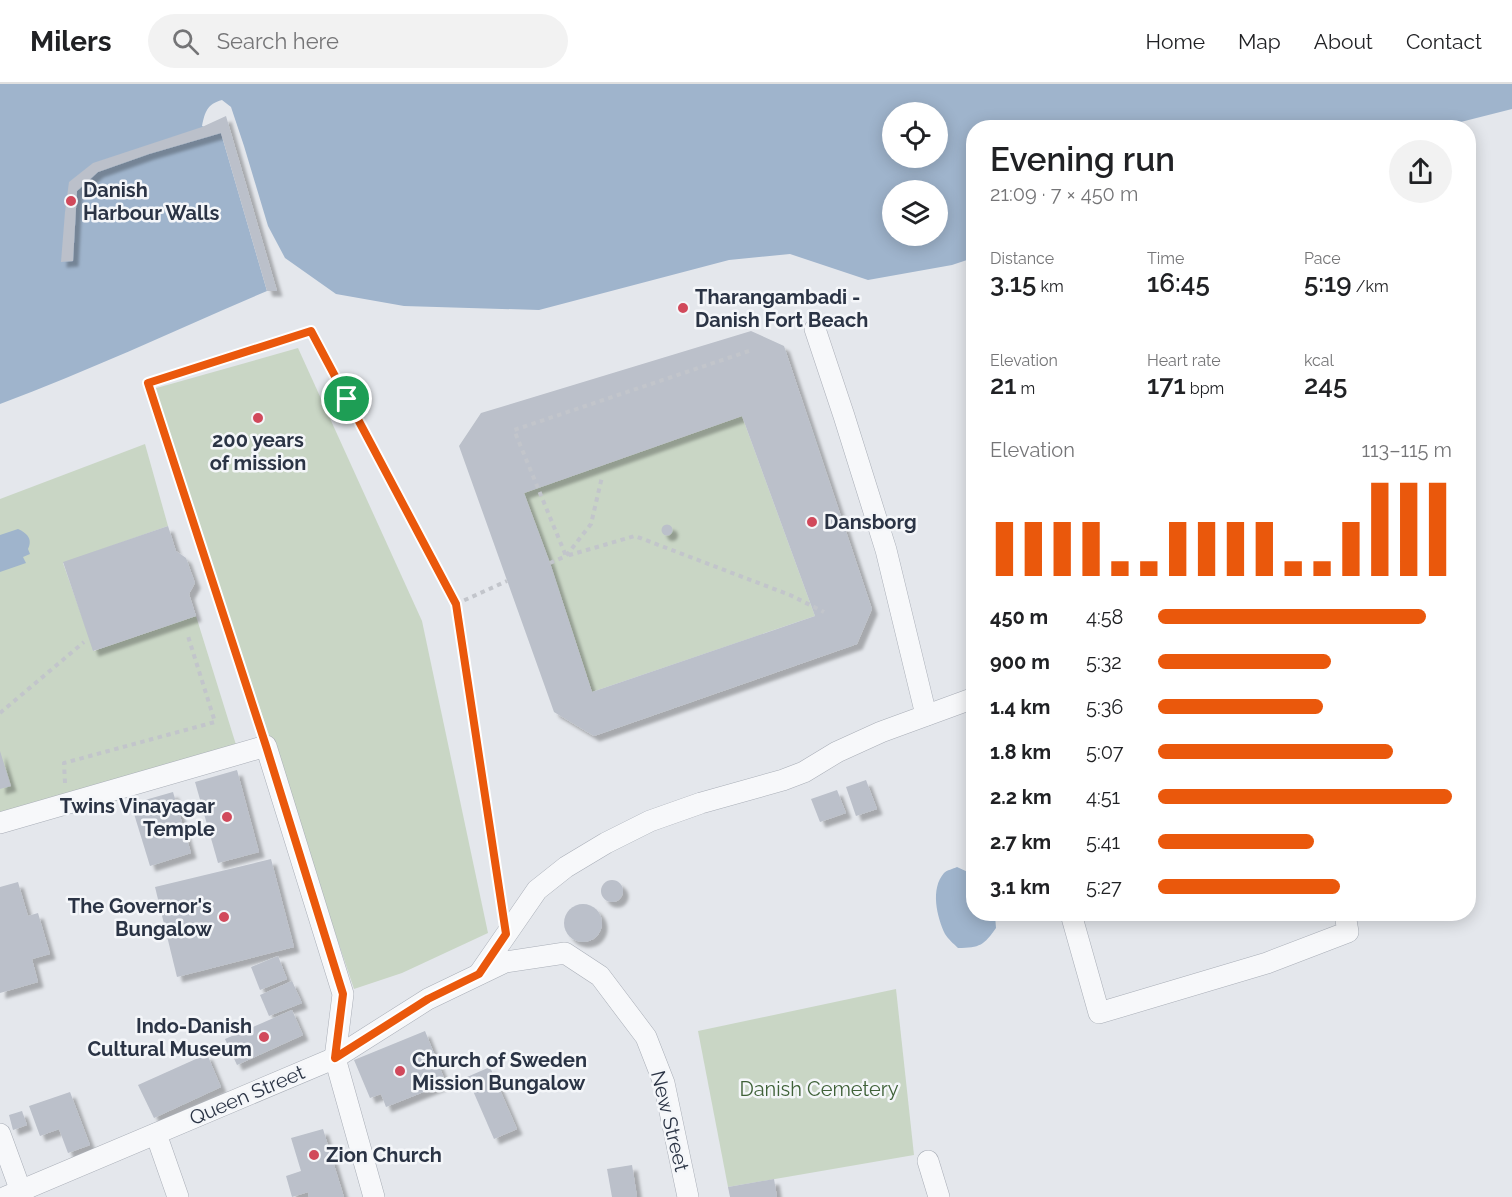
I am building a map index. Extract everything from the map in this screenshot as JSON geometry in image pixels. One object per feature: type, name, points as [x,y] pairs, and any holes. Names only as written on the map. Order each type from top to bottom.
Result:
[{"type":"street","points":[[815,329],[886,550],[926,715]]},
{"type":"street","points":[[479,974],[537,890],[566,867],[606,843],[650,821],[804,772],[837,752],[881,732],[966,701]]},
{"type":"street","points":[[0,823],[266,746],[343,994],[335,1058],[374,1197]]},
{"type":"street","points":[[1073,921],[1099,1013],[1268,963],[1348,932],[1346,921]]},
{"type":"street","name":"New Street","points":[[479,974],[506,962],[565,953],[600,976],[646,1038],[661,1074],[688,1197]]},
{"type":"street","name":"Queen Street","points":[[17,1195],[335,1058],[428,999],[479,974]]},
{"type":"street","points":[[0,1134],[17,1195]]},
{"type":"street","points":[[156,1134],[178,1197]]},
{"type":"street","points":[[928,1161],[939,1197]]},
{"type":"path","points":[[266,746],[148,383],[311,331],[456,604],[506,934]]},
{"type":"path","points":[[566,556],[514,430],[749,351]]},
{"type":"path","points":[[566,556],[591,524],[602,477]]},
{"type":"path","points":[[550,563],[566,556],[636,536],[790,595],[825,612]]},
{"type":"path","points":[[456,604],[507,581]]},
{"type":"path","points":[[66,804],[64,763],[215,722],[187,633]]},
{"type":"path","points":[[0,713],[84,642]]},
{"type":"green space","points":[[298,348],[422,621],[488,933],[402,973],[354,989],[153,389]]},
{"type":"green space","points":[[742,416],[815,616],[592,692],[550,563],[524,493]]},
{"type":"green space","points":[[145,444],[168,526],[63,563],[94,651],[196,616],[237,748],[0,816],[0,499]]},
{"type":"green space","name":"Danish Cemetery","points":[[896,989],[914,1155],[728,1187],[698,1031]]},
{"type":"water","points":[[0,84],[1512,84],[1512,109],[1469,120],[966,120],[966,260],[952,265],[868,280],[790,254],[729,260],[539,310],[404,306],[336,294],[285,258],[268,226],[231,107],[222,100],[208,109],[202,126],[221,133],[267,291],[0,404]]},
{"type":"water","points":[[18,529],[28,537],[30,554],[23,557],[26,563],[0,572],[0,535]]},
{"type":"water","points":[[957,867],[966,871],[966,921],[995,921],[996,928],[985,942],[972,947],[958,948],[945,934],[937,911],[936,895],[937,887],[945,872]]},
{"type":"building","name":"Danish Harbour Walls","points":[[226,116],[277,291],[267,291],[221,133],[98,172],[77,191],[73,261],[61,262],[69,182],[93,163],[202,127]]},
{"type":"building","name":"Dansborg","points":[[751,331],[784,346],[872,609],[857,644],[594,736],[554,712],[459,446],[481,413]],"holes":[[[742,416],[815,616],[592,692],[550,563],[524,493]]]},
{"type":"building","points":[[667,524],[673,530],[667,536],[661,530]]},
{"type":"building","points":[[168,526],[176,551],[186,558],[195,583],[189,594],[196,616],[93,651],[63,562]]},
{"type":"building","points":[[0,751],[11,786],[0,789]]},
{"type":"building","name":"Twins Vinayagar Temple","points":[[237,770],[259,852],[218,863],[195,782]]},
{"type":"building","points":[[866,780],[877,809],[856,816],[846,787]]},
{"type":"building","points":[[837,790],[846,813],[820,822],[811,799]]},
{"type":"building","points":[[173,792],[191,853],[150,866],[131,804]]},
{"type":"building","name":"The Governor's Bungalow","points":[[271,859],[294,947],[177,977],[155,887]]},
{"type":"building","points":[[612,880],[622,887],[623,891],[616,901],[612,902],[602,895],[601,891],[608,881]]},
{"type":"building","points":[[18,882],[28,916],[38,913],[50,954],[32,959],[38,982],[0,993],[0,887]]},
{"type":"building","points":[[583,904],[597,909],[602,923],[597,937],[583,942],[569,937],[564,923],[569,909]]},
{"type":"building","points":[[278,956],[287,979],[260,990],[251,967]]},
{"type":"building","points":[[292,981],[302,1003],[269,1016],[260,995]]},
{"type":"building","name":"Indo-Danish Cultural Museum","points":[[292,1010],[303,1035],[237,1065],[225,1039]]},
{"type":"building","name":"Church of Sweden Mission Bungalow","points":[[425,1031],[446,1083],[386,1107],[381,1094],[370,1098],[354,1060]]},
{"type":"building","points":[[207,1054],[221,1087],[154,1118],[138,1085]]},
{"type":"building","points":[[490,1067],[517,1129],[494,1139],[467,1077]]},
{"type":"building","points":[[70,1092],[90,1145],[68,1153],[59,1129],[40,1136],[29,1106]]},
{"type":"building","points":[[22,1111],[27,1125],[13,1130],[9,1115]]},
{"type":"building","name":"Zion Church","points":[[323,1129],[344,1197],[309,1197],[308,1192],[292,1197],[286,1176],[301,1171],[291,1138]]},
{"type":"building","points":[[632,1165],[637,1197],[612,1197],[607,1169]]},
{"type":"building","points":[[774,1179],[777,1197],[730,1197],[728,1187]]},
{"type":"place","name":"Danish Harbour Walls","points":[[71,201]]},
{"type":"place","name":"Tharangambadi - Danish Fort Beach","points":[[683,308]]},
{"type":"place","name":"200 years of mission","points":[[258,418]]},
{"type":"place","name":"Dansborg","points":[[812,522]]},
{"type":"place","name":"Twins Vinayagar Temple","points":[[227,817]]},
{"type":"place","name":"The Governor's Bungalow","points":[[224,917]]},
{"type":"place","name":"Indo-Danish Cultural Museum","points":[[264,1037]]},
{"type":"place","name":"Church of Sweden Mission Bungalow","points":[[400,1071]]},
{"type":"place","name":"Zion Church","points":[[314,1155]]},
{"type":"route","points":[[311,331],[347,399],[456,604],[506,934],[479,974],[428,999],[335,1058],[343,994],[266,746],[148,383],[311,331]]}]
